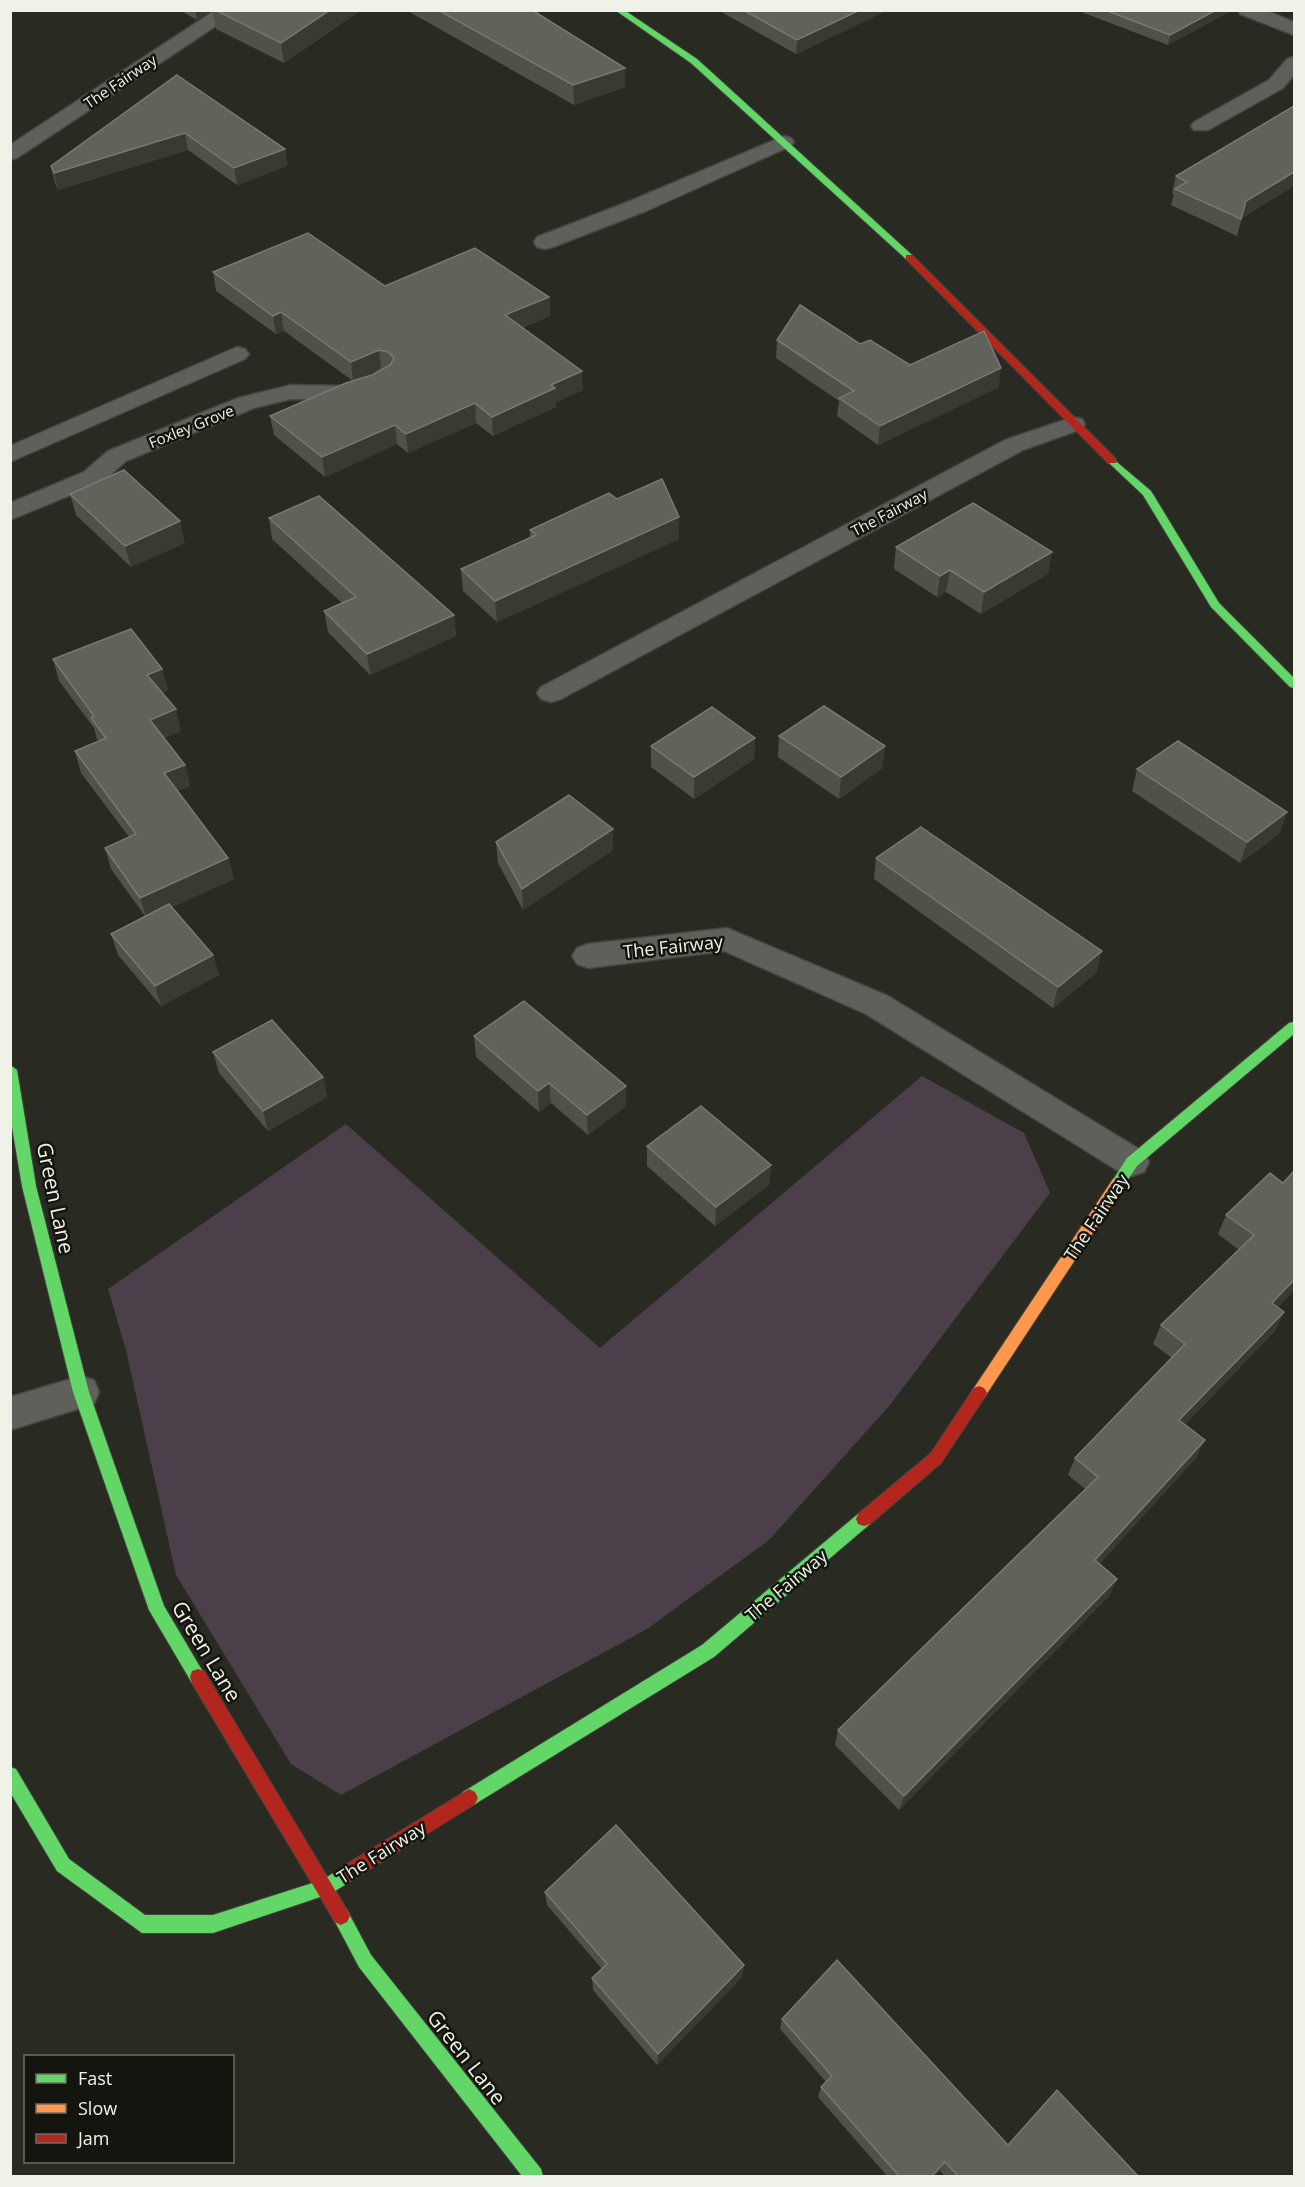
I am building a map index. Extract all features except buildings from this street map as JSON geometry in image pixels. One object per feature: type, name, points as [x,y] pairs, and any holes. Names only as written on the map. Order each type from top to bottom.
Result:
[{"type":"street","name":"The Fairway","points":[[10,154],[231,10]]},
{"type":"street","points":[[618,10],[694,61],[784,142],[904,252],[1073,424],[1147,493],[1215,605],[1294,684]]},
{"type":"street","points":[[1247,10],[1294,28]]},
{"type":"street","points":[[1220,135],[1193,123],[1276,84],[1294,63]]},
{"type":"street","points":[[545,242],[638,206],[784,142]]},
{"type":"street","points":[[10,455],[237,354]]},
{"type":"street","name":"Foxley Grove","points":[[10,512],[93,477],[117,456],[246,403],[291,392],[350,393],[382,378]]},
{"type":"street","name":"The Fairway","points":[[551,693],[1014,445],[1073,424]]},
{"type":"street","name":"The Fairway","points":[[588,956],[727,939],[876,1005],[1132,1162]]},
{"type":"street","name":"The Fairway","points":[[10,1775],[63,1865],[142,1924],[213,1924],[326,1887],[708,1651],[936,1458],[1132,1162],[1294,1028]]},
{"type":"street","name":"Green Lane","points":[[10,1070],[29,1186],[81,1392],[157,1610],[326,1887],[365,1961],[534,2176]]},
{"type":"street","points":[[10,1414],[81,1392]]},
{"type":"shaded area","points":[[922,1076],[1024,1133],[1050,1193],[890,1405],[769,1540],[647,1629],[341,1795],[291,1764],[176,1575],[126,1350],[108,1289],[346,1124],[600,1348]]},
{"type":"traffic: fast","points":[[618,10],[694,61],[909,257]]},
{"type":"traffic: fast","points":[[1112,461],[1147,493],[1215,605],[1294,684]]},
{"type":"traffic: fast","points":[[1118,1183],[1132,1162],[1294,1027]]},
{"type":"traffic: fast","points":[[10,1070],[29,1186],[81,1392],[157,1610],[198,1677]]},
{"type":"traffic: fast","points":[[469,1798],[708,1651],[864,1519]]},
{"type":"traffic: fast","points":[[10,1775],[63,1865],[142,1924],[213,1924],[326,1887],[348,1873]]},
{"type":"traffic: fast","points":[[341,1916],[365,1961],[534,2176]]},
{"type":"traffic: slow","points":[[979,1393],[1118,1183]]},
{"type":"traffic: jam","points":[[909,257],[1112,461]]},
{"type":"traffic: jam","points":[[864,1519],[936,1458],[979,1393]]},
{"type":"traffic: jam","points":[[198,1677],[341,1916]]},
{"type":"traffic: jam","points":[[348,1873],[469,1798]]}]
